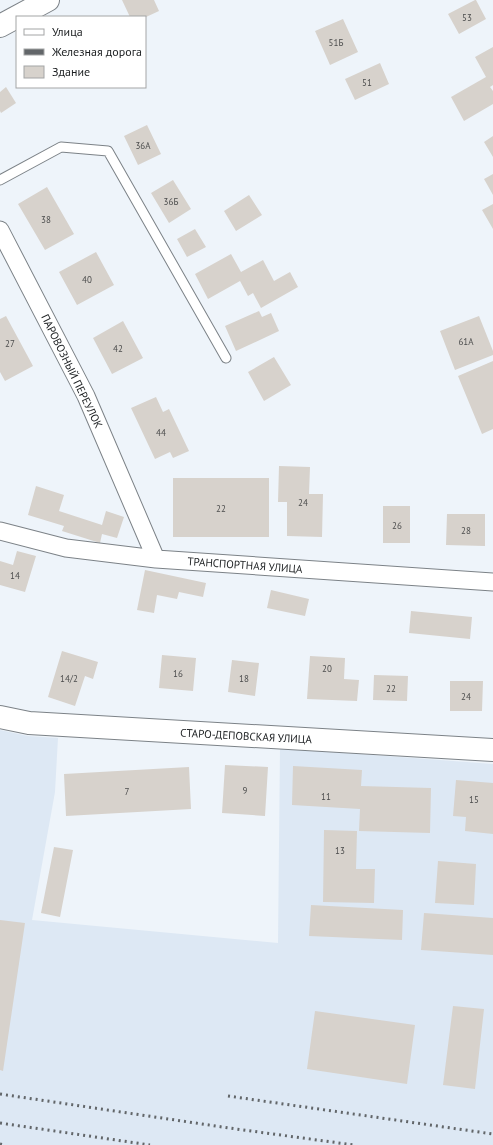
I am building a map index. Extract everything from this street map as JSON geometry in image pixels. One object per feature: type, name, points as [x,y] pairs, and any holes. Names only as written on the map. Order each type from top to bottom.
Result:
[{"type":"main road","points":[[18,16],[48,0]]},
{"type":"main road","points":[[0,26],[16,17]]},
{"type":"main road","name":"СТАРО-ДЕПОВСКАЯ УЛИЦА","points":[[0,717],[29,723],[493,750]]},
{"type":"street","name":"ПАРОВОЗНЫЙ ПЕРЕУЛОК","points":[[0,230],[86,396],[156,559]]},
{"type":"street","name":"ТРАНСПОРТНАЯ УЛИЦА","points":[[0,531],[66,548],[156,559],[493,582]]},
{"type":"lane","points":[[0,180],[61,147],[108,151],[226,358]]},
{"type":"shaded area","points":[[0,730],[28,736],[58,738],[55,792],[32,920],[278,943],[280,748],[493,764],[493,1145],[0,1145]]},
{"type":"building","points":[[122,0],[154,0],[159,11],[146,17],[130,16]]},
{"type":"building","points":[[475,0],[486,19],[459,34],[448,14]]},
{"type":"building","points":[[343,19],[358,52],[330,65],[315,31]]},
{"type":"building","points":[[493,47],[493,85],[490,87],[493,91],[493,104],[464,121],[451,97],[486,77],[475,57]]},
{"type":"building","points":[[380,63],[389,84],[355,100],[345,79]]},
{"type":"building","points":[[6,87],[16,103],[1,113],[0,92]]},
{"type":"building","points":[[147,125],[161,154],[138,165],[124,136]]},
{"type":"building","points":[[493,136],[493,157],[484,142]]},
{"type":"building","points":[[493,174],[493,195],[484,179]]},
{"type":"building","points":[[173,180],[191,209],[169,223],[151,193]]},
{"type":"building","points":[[47,187],[74,234],[45,250],[18,204]]},
{"type":"building","points":[[249,195],[262,215],[236,231],[224,211]]},
{"type":"building","points":[[493,204],[493,229],[482,210]]},
{"type":"building","points":[[195,229],[206,247],[187,257],[177,239]]},
{"type":"building","points":[[96,252],[114,285],[77,305],[59,272]]},
{"type":"building","points":[[231,254],[241,272],[263,260],[274,281],[290,272],[298,287],[261,308],[253,293],[248,296],[240,281],[208,299],[195,274]]},
{"type":"building","points":[[259,311],[262,317],[271,313],[279,331],[236,351],[225,326]]},
{"type":"building","points":[[6,316],[33,366],[5,381],[0,372],[0,319]]},
{"type":"building","points":[[479,316],[493,351],[493,355],[455,370],[440,331]]},
{"type":"building","points":[[123,321],[143,358],[112,374],[93,338]]},
{"type":"building","points":[[274,357],[291,385],[264,401],[248,372]]},
{"type":"building","points":[[493,361],[493,429],[482,434],[458,376]]},
{"type":"building","points":[[156,397],[163,412],[169,409],[189,451],[173,458],[170,452],[155,459],[131,408]]},
{"type":"building","points":[[279,466],[310,467],[309,494],[323,494],[322,537],[287,536],[287,502],[278,502]]},
{"type":"building","points":[[173,478],[269,478],[269,537],[173,537]]},
{"type":"building","points":[[36,486],[64,495],[59,511],[102,525],[106,511],[124,517],[117,538],[102,534],[100,543],[62,531],[64,526],[28,515]]},
{"type":"building","points":[[383,506],[410,506],[410,543],[383,543]]},
{"type":"building","points":[[447,514],[485,514],[485,546],[446,545]]},
{"type":"building","points":[[17,551],[36,556],[25,592],[0,585],[0,561],[13,565]]},
{"type":"building","points":[[145,570],[206,583],[203,597],[179,592],[177,599],[157,595],[154,613],[137,610]]},
{"type":"building","points":[[271,590],[309,599],[305,616],[267,608]]},
{"type":"building","points":[[411,611],[472,617],[470,639],[409,633]]},
{"type":"building","points":[[62,651],[98,662],[93,679],[85,676],[75,706],[48,697]]},
{"type":"building","points":[[162,655],[196,658],[193,691],[159,688]]},
{"type":"building","points":[[310,656],[345,658],[344,679],[359,680],[357,701],[307,699]]},
{"type":"building","points":[[232,660],[259,663],[255,696],[228,692]]},
{"type":"building","points":[[374,675],[408,676],[407,701],[373,700]]},
{"type":"building","points":[[450,681],[483,681],[482,711],[450,711]]},
{"type":"building","points":[[225,765],[268,767],[265,816],[222,813]]},
{"type":"building","points":[[293,766],[362,770],[361,786],[431,788],[430,833],[359,831],[360,809],[292,805]]},
{"type":"building","points":[[189,767],[191,809],[66,816],[64,774]]},
{"type":"building","points":[[456,780],[493,783],[493,834],[465,831],[466,817],[453,816]]},
{"type":"building","points":[[324,830],[357,831],[356,869],[375,869],[374,903],[323,902]]},
{"type":"building","points":[[54,847],[73,850],[60,917],[41,913]]},
{"type":"building","points":[[438,861],[476,864],[474,905],[435,903]]},
{"type":"building","points":[[311,905],[403,910],[402,940],[309,936]]},
{"type":"building","points":[[424,913],[493,918],[493,955],[421,950]]},
{"type":"building","points":[[0,920],[25,923],[3,1071],[0,1070]]},
{"type":"building","points":[[453,1006],[484,1009],[475,1089],[443,1085]]},
{"type":"building","points":[[315,1011],[415,1025],[407,1084],[307,1069]]},
{"type":"railway","points":[[0,1094],[354,1145]]},
{"type":"railway","points":[[228,1096],[493,1134]]},
{"type":"railway","points":[[0,1123],[150,1145]]},
{"type":"railway","points":[[0,1144],[4,1145]]}]
